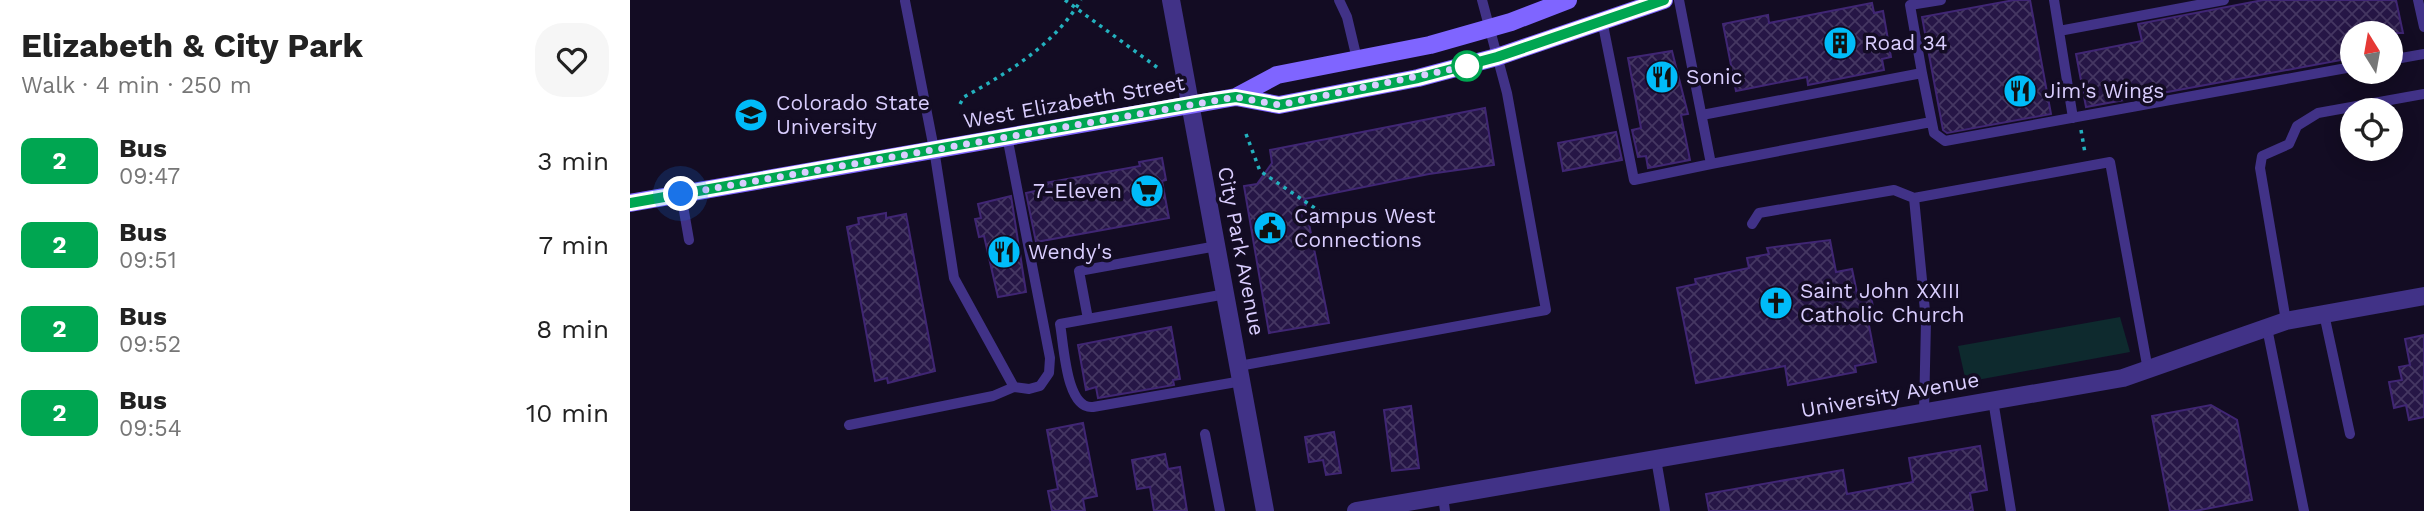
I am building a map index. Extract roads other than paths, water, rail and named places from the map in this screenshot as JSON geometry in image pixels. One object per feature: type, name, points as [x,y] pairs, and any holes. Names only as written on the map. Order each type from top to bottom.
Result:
[{"type":"main road","name":"West Elizabeth Street","points":[[1236,97],[1277,75],[1357,60],[1489,28],[1568,0]]},
{"type":"main road","name":"West Elizabeth Street","points":[[630,203],[1190,104],[1236,97],[1279,105],[1418,78],[1497,57],[1657,1]]},
{"type":"street","name":"City Park Avenue","points":[[1171,0],[1265,511]]},
{"type":"street","name":"University Avenue","points":[[1356,511],[1444,503],[1657,459],[2123,378],[2286,321],[2424,296]]},
{"type":"lane","points":[[1339,0],[1352,32],[1357,60]]},
{"type":"lane","points":[[1226,294],[1060,324],[1073,396],[1087,408],[1546,310],[1497,57],[1482,0]]},
{"type":"lane","points":[[1679,0],[1711,164]]},
{"type":"lane","points":[[1941,0],[1909,3],[1931,122],[1934,133],[1945,141],[2340,69]]},
{"type":"lane","points":[[2054,0],[2073,118]]},
{"type":"lane","points":[[2059,31],[2224,0]]},
{"type":"lane","points":[[2418,0],[2424,27]]},
{"type":"lane","points":[[905,1],[934,149],[954,278],[1014,387]]},
{"type":"lane","points":[[1602,20],[1634,180],[1931,122]]},
{"type":"lane","points":[[2403,58],[2424,54]]},
{"type":"lane","points":[[1702,116],[1922,73]]},
{"type":"lane","points":[[2286,321],[2260,168],[2262,156],[2289,144],[2297,126],[2318,113],[2424,94]]},
{"type":"lane","points":[[849,425],[993,396],[1014,387],[1029,389],[1040,386],[1049,373],[1050,358],[1007,136]]},
{"type":"lane","points":[[1752,224],[1759,214],[1894,190],[1914,198],[2110,162],[2148,370]]},
{"type":"lane","points":[[681,194],[689,240]]},
{"type":"lane","points":[[1914,198],[1926,321],[1924,412]]},
{"type":"lane","points":[[1088,319],[1079,271],[1217,246]]},
{"type":"lane","points":[[2324,314],[2350,434]]},
{"type":"lane","points":[[2267,328],[2304,511]]},
{"type":"lane","points":[[1993,400],[2011,511]]},
{"type":"lane","points":[[1205,434],[1220,511]]},
{"type":"lane","points":[[1657,459],[1665,511]]},
{"type":"place","name":"Road 34","points":[[1840,43]]},
{"type":"place","name":"Sonic","points":[[1662,77]]},
{"type":"place","name":"Jim's Wings","points":[[2020,91]]},
{"type":"place","name":"Colorado State University","points":[[751,115]]},
{"type":"place","name":"7-Eleven","points":[[1147,191]]},
{"type":"place","name":"Campus West Connections","points":[[1270,228]]},
{"type":"place","name":"Wendy's","points":[[1004,252]]},
{"type":"place","name":"Saint John XXIII Catholic Church","points":[[1776,303]]}]
